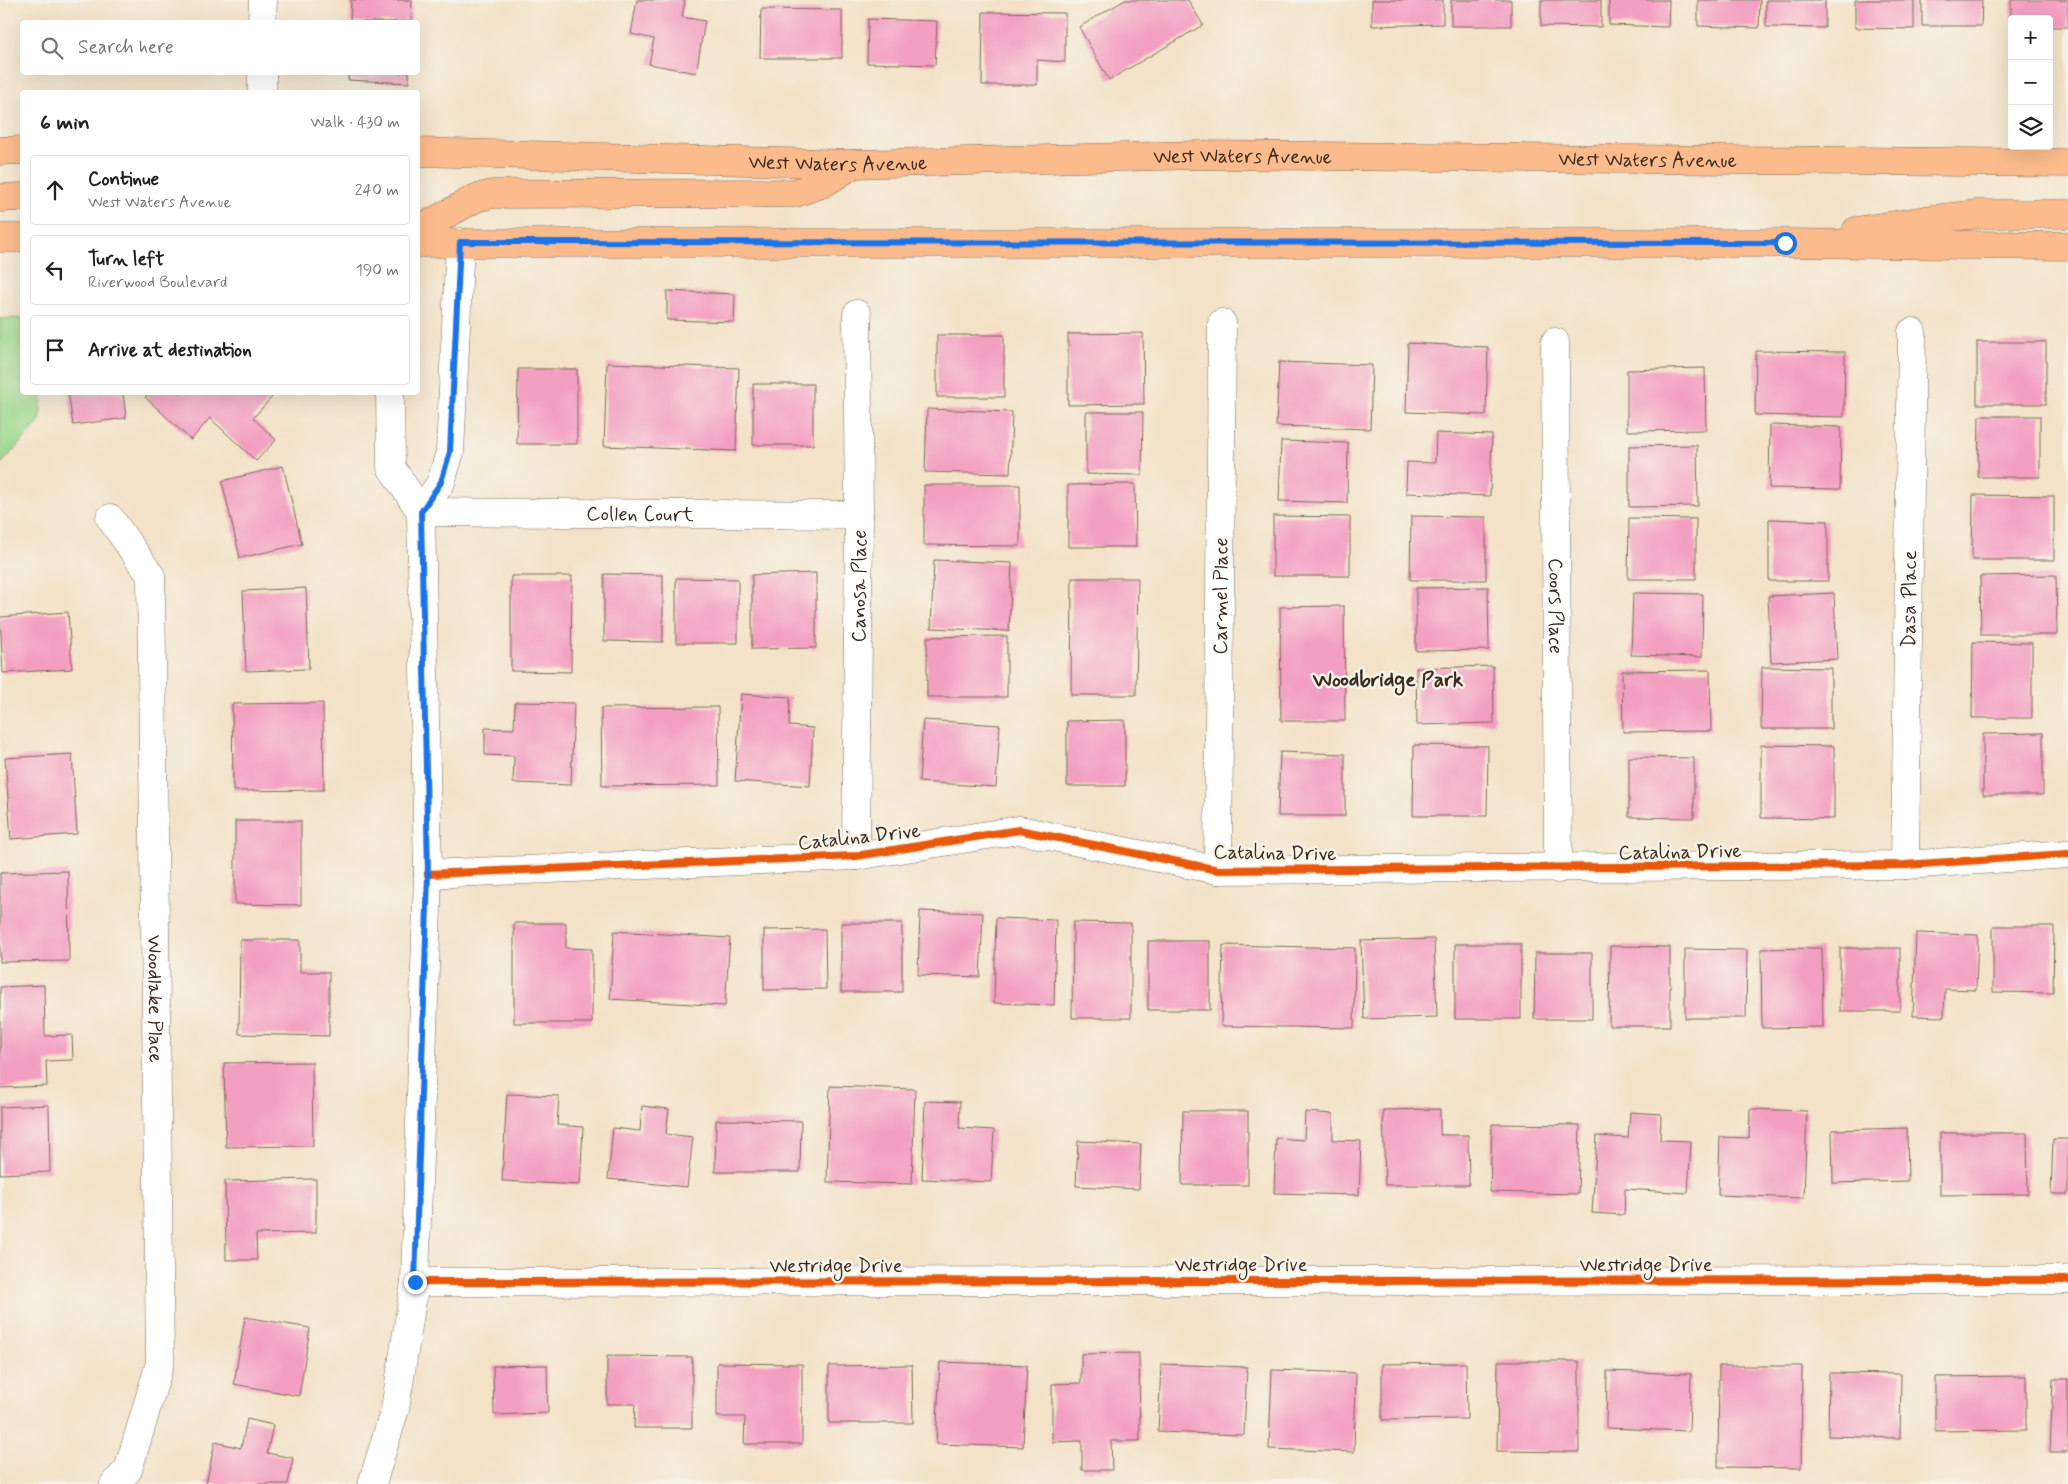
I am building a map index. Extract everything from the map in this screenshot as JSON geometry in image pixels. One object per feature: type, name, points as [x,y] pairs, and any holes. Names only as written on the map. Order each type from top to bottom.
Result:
[{"type":"main road","points":[[0,150],[20,150]]},
{"type":"main road","name":"West Waters Avenue","points":[[420,152],[854,164],[1198,154],[2068,162]]},
{"type":"main road","points":[[420,229],[476,198],[492,194],[795,193],[824,183],[854,164]]},
{"type":"main road","points":[[0,198],[20,197]]},
{"type":"main road","points":[[1785,243],[1926,220],[1969,215],[2068,214]]},
{"type":"main road","points":[[0,238],[20,238]]},
{"type":"main road","points":[[420,243],[1785,243],[2068,246]]},
{"type":"street","points":[[262,0],[262,20]]},
{"type":"street","points":[[262,75],[262,90]]},
{"type":"street","points":[[421,512],[441,482],[450,452],[460,242]]},
{"type":"street","name":"Canosa Place","points":[[856,856],[860,515],[857,314]]},
{"type":"street","name":"Carmel Place","points":[[1218,870],[1222,323]]},
{"type":"street","name":"Dasa Place","points":[[1905,865],[1912,332]]},
{"type":"street","name":"Coors Place","points":[[1555,342],[1558,869]]},
{"type":"street","points":[[372,1484],[395,1409],[415,1282],[428,874],[421,512],[390,467],[390,395]]},
{"type":"street","name":"Collen Court","points":[[421,512],[860,515]]},
{"type":"street","name":"Woodlake Place","points":[[110,518],[151,576],[160,1363],[128,1470],[114,1484]]},
{"type":"street","name":"Catalina Drive","points":[[428,874],[856,856],[1019,830],[1218,870],[1905,865],[2068,854]]},
{"type":"street","name":"Westridge Drive","points":[[415,1282],[2068,1280]]},
{"type":"green space","points":[[20,318],[20,395],[42,395],[40,421],[0,465],[0,319]]},
{"type":"building","points":[[351,0],[412,0],[411,20],[350,20]]},
{"type":"building","points":[[637,0],[685,0],[682,17],[705,21],[696,73],[649,64],[654,39],[631,34]]},
{"type":"building","points":[[1125,0],[1188,0],[1203,25],[1109,80],[1079,27]]},
{"type":"building","points":[[1372,0],[1443,0],[1443,24],[1372,26]]},
{"type":"building","points":[[1451,0],[1511,0],[1511,26],[1451,26]]},
{"type":"building","points":[[1541,0],[1601,0],[1601,27],[1541,26]]},
{"type":"building","points":[[1609,0],[1669,0],[1668,27],[1609,25]]},
{"type":"building","points":[[1698,0],[1760,0],[1759,28],[1698,26]]},
{"type":"building","points":[[1766,0],[1825,0],[1825,28],[1766,27]]},
{"type":"building","points":[[1855,0],[1914,0],[1914,29],[1855,28]]},
{"type":"building","points":[[1922,0],[1982,0],[1981,26],[1922,26]]},
{"type":"building","points":[[2011,0],[2068,0],[2068,27],[2053,27],[2053,15],[2011,15]]},
{"type":"building","points":[[761,9],[842,10],[842,58],[760,58]]},
{"type":"building","points":[[983,12],[1065,13],[1065,62],[1037,60],[1037,85],[982,85]]},
{"type":"building","points":[[868,19],[937,21],[935,65],[867,63]]},
{"type":"building","points":[[348,75],[409,75],[409,83],[348,80]]},
{"type":"building","points":[[667,291],[735,294],[734,322],[667,320]]},
{"type":"building","points":[[1143,333],[1144,404],[1068,405],[1068,334]]},
{"type":"building","points":[[937,335],[1004,335],[1004,397],[937,397]]},
{"type":"building","points":[[1977,342],[2046,342],[2046,404],[1977,404]]},
{"type":"building","points":[[1408,343],[1488,347],[1486,415],[1406,412]]},
{"type":"building","points":[[1756,351],[1845,352],[1844,417],[1755,415]]},
{"type":"building","points":[[1279,362],[1372,365],[1370,429],[1276,426]]},
{"type":"building","points":[[607,363],[739,368],[736,451],[604,446]]},
{"type":"building","points":[[1705,368],[1706,430],[1627,431],[1627,370]]},
{"type":"building","points":[[518,369],[577,369],[577,444],[517,444]]},
{"type":"building","points":[[753,384],[813,384],[813,445],[753,445]]},
{"type":"building","points":[[68,395],[123,395],[126,418],[73,425]]},
{"type":"building","points":[[147,395],[270,395],[272,397],[253,418],[276,440],[256,461],[210,418],[191,440],[145,397]]},
{"type":"building","points":[[927,409],[1012,412],[1010,474],[925,472]]},
{"type":"building","points":[[1086,412],[1143,412],[1142,475],[1086,474]]},
{"type":"building","points":[[1979,416],[2040,416],[2040,477],[1978,477]]},
{"type":"building","points":[[1770,425],[1841,427],[1840,489],[1769,488]]},
{"type":"building","points":[[1436,433],[1492,435],[1490,496],[1406,493],[1407,462],[1435,463]]},
{"type":"building","points":[[1281,441],[1348,443],[1347,503],[1279,501]]},
{"type":"building","points":[[1697,445],[1698,506],[1629,507],[1629,446]]},
{"type":"building","points":[[283,466],[302,544],[240,558],[222,481]]},
{"type":"building","points":[[1135,484],[1136,547],[1068,547],[1068,485]]},
{"type":"building","points":[[924,485],[1020,485],[1020,546],[924,545]]},
{"type":"building","points":[[1973,495],[2054,496],[2054,560],[1972,560]]},
{"type":"building","points":[[1273,516],[1350,517],[1350,576],[1273,576]]},
{"type":"building","points":[[1411,516],[1486,517],[1486,580],[1410,580]]},
{"type":"building","points":[[1629,518],[1696,519],[1696,579],[1628,579]]},
{"type":"building","points":[[1769,519],[1828,521],[1828,581],[1769,581]]},
{"type":"building","points":[[934,560],[1012,563],[1009,631],[931,628]]},
{"type":"building","points":[[816,573],[816,648],[752,649],[752,575]]},
{"type":"building","points":[[604,574],[663,575],[663,642],[604,641]]},
{"type":"building","points":[[2056,575],[2057,635],[1981,635],[1980,576]]},
{"type":"building","points":[[511,576],[572,576],[571,672],[511,671]]},
{"type":"building","points":[[676,578],[738,579],[738,643],[676,643]]},
{"type":"building","points":[[1072,578],[1138,578],[1136,695],[1071,695]]},
{"type":"building","points":[[1488,587],[1489,650],[1416,651],[1416,588]]},
{"type":"building","points":[[306,588],[309,669],[246,671],[243,591]]},
{"type":"building","points":[[1633,593],[1703,594],[1702,657],[1631,655]]},
{"type":"building","points":[[1834,593],[1837,659],[1771,662],[1768,596]]},
{"type":"building","points":[[1344,606],[1345,721],[1281,721],[1280,607]]},
{"type":"building","points":[[68,612],[72,669],[3,673],[0,617]]},
{"type":"building","points":[[1007,636],[1007,697],[927,697],[927,637]]},
{"type":"building","points":[[1973,642],[2032,643],[2032,718],[1972,718]]},
{"type":"building","points":[[1493,666],[1494,723],[1417,725],[1416,668]]},
{"type":"building","points":[[1762,667],[1831,668],[1831,729],[1761,729]]},
{"type":"building","points":[[1710,670],[1711,731],[1623,732],[1622,671]]},
{"type":"building","points":[[741,694],[790,697],[789,726],[813,728],[810,786],[735,781]]},
{"type":"building","points":[[515,702],[574,703],[571,785],[513,783],[514,756],[485,755],[485,728],[514,729]]},
{"type":"building","points":[[323,703],[324,790],[233,791],[232,704]]},
{"type":"building","points":[[718,707],[719,785],[602,786],[601,708]]},
{"type":"building","points":[[923,720],[1000,725],[996,787],[919,782]]},
{"type":"building","points":[[1125,720],[1125,786],[1067,786],[1067,721]]},
{"type":"building","points":[[2043,733],[2043,795],[1983,795],[1983,734]]},
{"type":"building","points":[[1414,745],[1488,746],[1487,816],[1413,816]]},
{"type":"building","points":[[1761,745],[1834,746],[1834,819],[1761,818]]},
{"type":"building","points":[[1280,752],[1345,754],[1345,816],[1278,816]]},
{"type":"building","points":[[72,754],[77,834],[11,839],[5,758]]},
{"type":"building","points":[[1629,757],[1694,758],[1694,818],[1629,817]]},
{"type":"building","points":[[235,821],[301,821],[301,905],[235,904]]},
{"type":"building","points":[[68,871],[69,961],[0,962],[0,873]]},
{"type":"building","points":[[920,911],[983,913],[980,977],[918,975]]},
{"type":"building","points":[[996,918],[1056,920],[1054,1005],[994,1003]]},
{"type":"building","points":[[1073,922],[1131,923],[1131,1018],[1072,1018]]},
{"type":"building","points":[[514,923],[566,923],[566,948],[592,949],[592,1023],[514,1023]]},
{"type":"building","points":[[841,923],[902,923],[902,992],[841,992]]},
{"type":"building","points":[[1993,926],[2054,926],[2053,993],[1993,992]]},
{"type":"building","points":[[825,929],[826,989],[764,990],[764,930]]},
{"type":"building","points":[[614,931],[730,938],[725,1006],[610,999]]},
{"type":"building","points":[[1916,933],[1978,935],[1976,990],[1945,989],[1944,1017],[1913,1016]]},
{"type":"building","points":[[1434,939],[1437,1017],[1364,1019],[1361,941]]},
{"type":"building","points":[[240,940],[300,940],[300,972],[329,972],[329,1036],[239,1034]]},
{"type":"building","points":[[1148,941],[1210,941],[1210,1010],[1148,1010]]},
{"type":"building","points":[[1455,944],[1521,944],[1521,1019],[1455,1019]]},
{"type":"building","points":[[1223,945],[1355,948],[1354,1028],[1221,1026]]},
{"type":"building","points":[[1610,946],[1670,947],[1670,1026],[1609,1026]]},
{"type":"building","points":[[1822,948],[1823,1027],[1762,1028],[1761,949]]},
{"type":"building","points":[[1840,948],[1900,948],[1900,1011],[1840,1011]]},
{"type":"building","points":[[1685,949],[1747,950],[1746,1018],[1685,1018]]},
{"type":"building","points":[[1535,953],[1592,953],[1592,1019],[1534,1019]]},
{"type":"building","points":[[44,985],[45,1036],[72,1035],[73,1060],[46,1061],[47,1086],[0,1088],[0,987]]},
{"type":"building","points":[[312,1062],[313,1146],[226,1147],[224,1063]]},
{"type":"building","points":[[830,1086],[915,1089],[912,1184],[827,1182]]},
{"type":"building","points":[[507,1094],[559,1096],[557,1125],[583,1127],[580,1185],[502,1181]]},
{"type":"building","points":[[925,1101],[960,1102],[959,1128],[994,1130],[991,1182],[922,1179]]},
{"type":"building","points":[[49,1105],[50,1172],[0,1174],[0,1107]]},
{"type":"building","points":[[642,1106],[669,1109],[666,1134],[693,1137],[687,1187],[608,1179],[613,1128],[640,1131]]},
{"type":"building","points":[[1440,1109],[1440,1135],[1468,1135],[1469,1185],[1385,1185],[1383,1110]]},
{"type":"building","points":[[1750,1109],[1807,1111],[1804,1198],[1718,1195],[1720,1137],[1749,1138]]},
{"type":"building","points":[[1183,1111],[1248,1111],[1248,1185],[1182,1185]]},
{"type":"building","points":[[1305,1112],[1333,1114],[1333,1140],[1361,1141],[1359,1195],[1274,1193],[1276,1138],[1304,1140]]},
{"type":"building","points":[[1630,1112],[1661,1114],[1660,1140],[1691,1141],[1688,1193],[1625,1189],[1624,1215],[1592,1213],[1597,1136],[1628,1138]]},
{"type":"building","points":[[716,1120],[801,1121],[800,1172],[715,1172]]},
{"type":"building","points":[[1492,1124],[1580,1125],[1578,1194],[1490,1192]]},
{"type":"building","points":[[1907,1128],[1908,1181],[1833,1183],[1832,1130]]},
{"type":"building","points":[[1940,1133],[2027,1133],[2028,1194],[1940,1195]]},
{"type":"building","points":[[2053,1139],[2068,1139],[2068,1194],[2051,1194]]},
{"type":"building","points":[[1078,1141],[1141,1144],[1139,1189],[1076,1186]]},
{"type":"building","points":[[316,1179],[316,1233],[256,1234],[257,1260],[226,1260],[225,1181]]},
{"type":"building","points":[[245,1317],[310,1328],[299,1396],[234,1384]]},
{"type":"building","points":[[1139,1353],[1140,1441],[1111,1441],[1112,1470],[1082,1470],[1082,1441],[1052,1442],[1052,1384],[1081,1383],[1081,1354]]},
{"type":"building","points":[[607,1356],[692,1357],[692,1428],[634,1428],[635,1404],[607,1404]]},
{"type":"building","points":[[1498,1361],[1579,1361],[1579,1452],[1497,1451]]},
{"type":"building","points":[[940,1362],[1027,1365],[1023,1447],[936,1444]]},
{"type":"building","points":[[717,1363],[802,1364],[802,1444],[744,1444],[745,1417],[717,1417]]},
{"type":"building","points":[[1466,1363],[1467,1419],[1382,1420],[1382,1364]]},
{"type":"building","points":[[1161,1364],[1247,1367],[1244,1435],[1158,1432]]},
{"type":"building","points":[[547,1365],[548,1413],[494,1415],[493,1366]]},
{"type":"building","points":[[912,1365],[913,1423],[829,1423],[829,1366]]},
{"type":"building","points":[[1719,1366],[1802,1366],[1801,1468],[1718,1467]]},
{"type":"building","points":[[1272,1370],[1356,1373],[1354,1452],[1269,1449]]},
{"type":"building","points":[[1607,1371],[1691,1374],[1689,1431],[1606,1428]]},
{"type":"building","points":[[1829,1373],[1901,1374],[1900,1438],[1828,1436]]},
{"type":"building","points":[[2026,1376],[2026,1430],[1935,1431],[1935,1377]]},
{"type":"building","points":[[2053,1379],[2068,1379],[2068,1452],[2050,1452]]},
{"type":"building","points":[[247,1419],[273,1425],[267,1453],[293,1458],[288,1484],[206,1484],[215,1442],[241,1448]]},
{"type":"cycle path","points":[[428,874],[856,856],[1019,830],[1218,870],[1905,865],[2068,854]]},
{"type":"cycle path","points":[[415,1282],[2068,1280]]},
{"type":"district","name":"Woodbridge Park","points":[[1388,679]]},
{"type":"route","points":[[415,1282],[428,874],[421,512],[441,482],[450,452],[460,242],[1785,243]]}]
